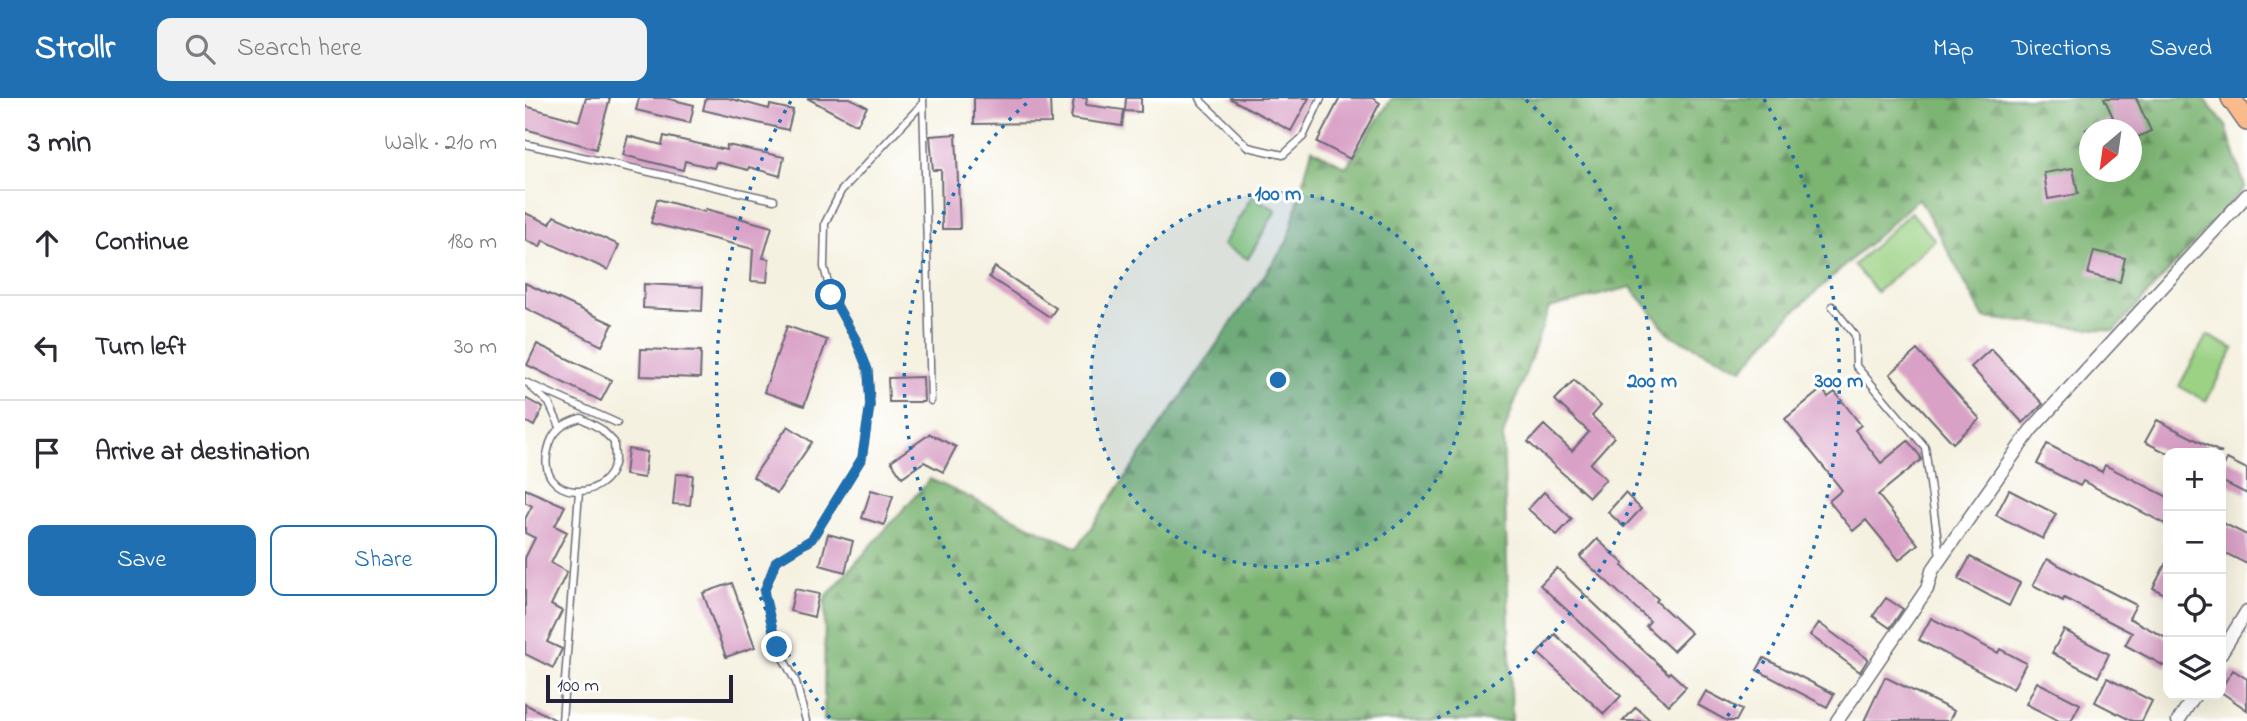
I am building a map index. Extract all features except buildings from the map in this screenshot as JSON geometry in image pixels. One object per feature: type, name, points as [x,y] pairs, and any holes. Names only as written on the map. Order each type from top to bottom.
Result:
[{"type":"main road","points":[[2231,98],[2247,121]]},
{"type":"street","points":[[1837,721],[1927,589],[1932,571],[2031,430],[2247,195]]},
{"type":"street","points":[[2226,645],[2247,611]]},
{"type":"street","points":[[2178,721],[2192,700]]},
{"type":"lane","points":[[1200,98],[1248,147],[1283,155],[1303,137],[1321,98]]},
{"type":"lane","points":[[922,101],[930,401]]},
{"type":"lane","points":[[806,721],[796,682],[777,647],[764,592],[776,561],[812,539],[862,458],[870,405],[868,370],[828,286],[824,267],[825,223],[841,191],[922,101]]},
{"type":"lane","points":[[525,144],[774,200]]},
{"type":"lane","points":[[1832,306],[1855,335],[1856,366],[1925,447],[1941,558]]},
{"type":"lane","points":[[526,382],[617,423]]},
{"type":"lane","points":[[526,382],[549,403],[560,427]]},
{"type":"lane","points":[[581,418],[601,429],[614,442],[615,459],[609,475],[598,486],[579,492],[565,490],[553,481],[547,467],[546,455],[551,438],[560,427],[581,418]]},
{"type":"lane","points":[[562,721],[579,492]]},
{"type":"green space","points":[[1392,98],[2203,98],[2226,126],[2245,187],[2114,331],[1984,318],[1919,198],[1787,318],[1742,369],[1670,335],[1631,287],[1549,308],[1503,435],[1512,721],[824,721],[825,598],[930,479],[1077,548],[1287,242],[1312,149],[1346,167]]},
{"type":"green space","points":[[1252,196],[1276,210],[1248,259],[1223,245]]},
{"type":"green space","points":[[1911,212],[1935,240],[1877,292],[1854,265]]},
{"type":"green space","points":[[2207,335],[2234,349],[2206,401],[2179,386]]},
{"type":"route","points":[[777,647],[764,592],[776,561],[812,539],[862,458],[870,405],[868,370],[856,340],[831,295]]}]
